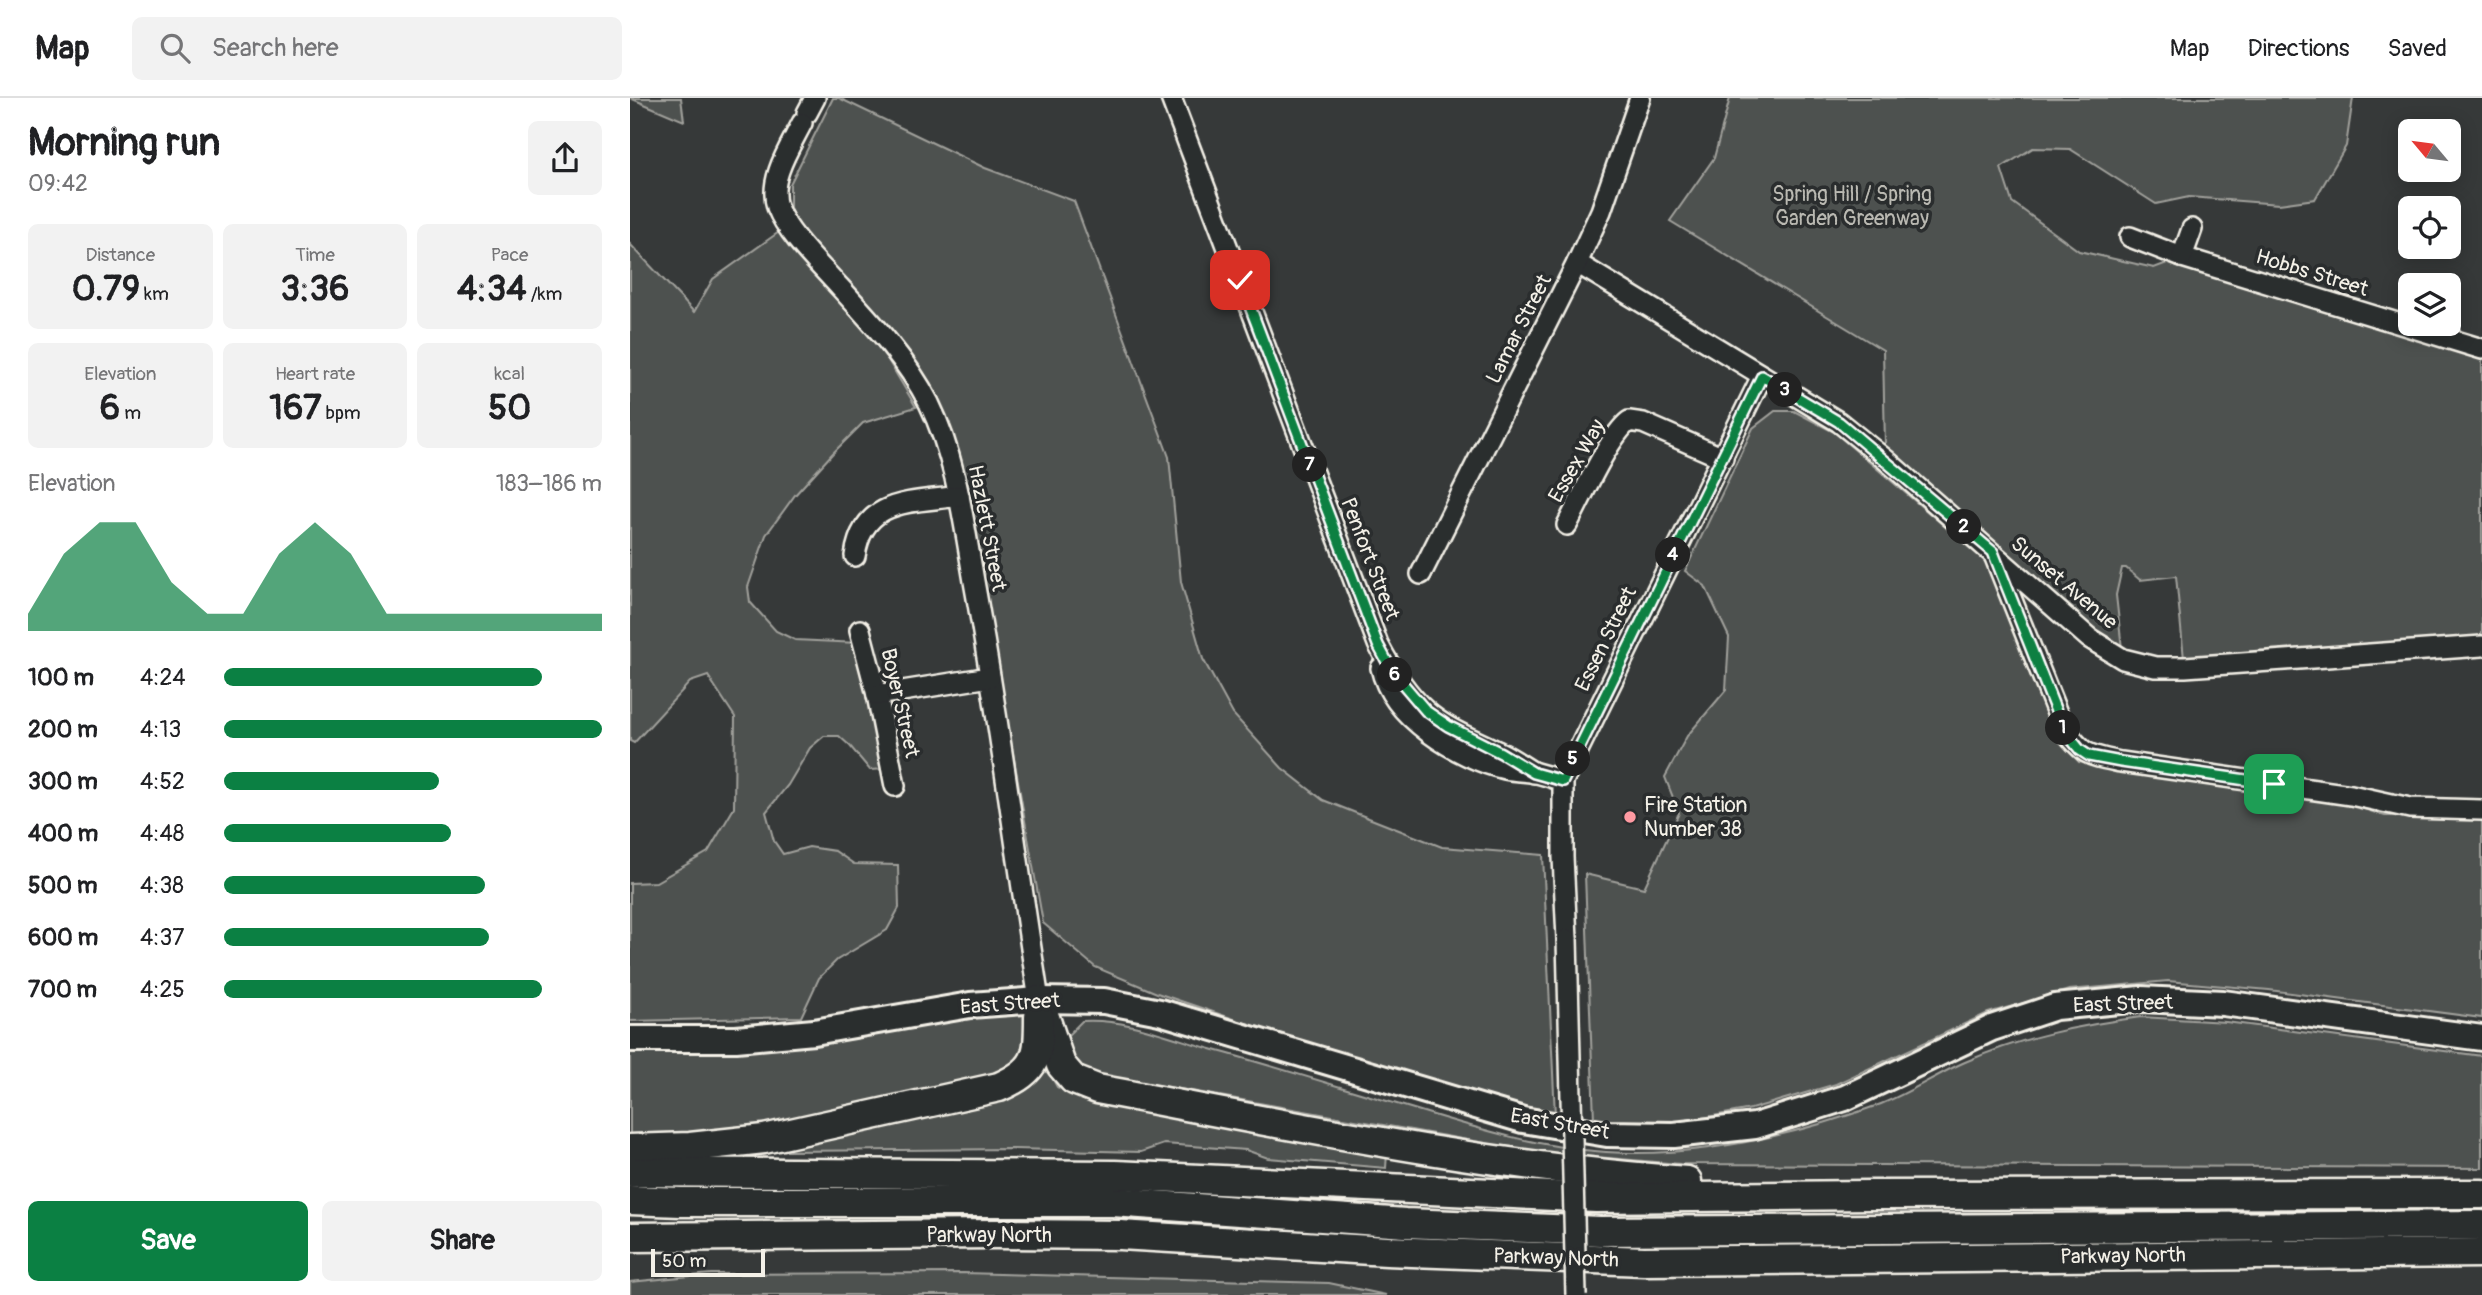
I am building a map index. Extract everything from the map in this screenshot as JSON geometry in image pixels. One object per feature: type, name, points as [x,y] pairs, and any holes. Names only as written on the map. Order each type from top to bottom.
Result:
[{"type":"highway","points":[[630,1149],[690,1147],[764,1139],[999,1087],[1020,1078],[1030,1069],[1039,1043],[1039,1000]]},
{"type":"highway","points":[[1039,1000],[1061,1065],[1074,1080],[1097,1089],[1529,1166],[1614,1176],[1697,1181],[1841,1181],[1870,1195]]},
{"type":"highway","points":[[630,1172],[1115,1175],[1596,1198],[2482,1194]]},
{"type":"highway","points":[[630,1200],[1113,1202],[1405,1223],[1600,1231],[2482,1225]]},
{"type":"highway","name":"Parkway North","points":[[630,1237],[996,1234],[1121,1236],[1644,1262],[2482,1253]]},
{"type":"main road","name":"East Street","points":[[630,1039],[736,1039],[801,1033],[970,1005],[1039,1000],[1104,1001],[1160,1012],[1523,1120],[1607,1134],[1674,1135],[1755,1126],[1845,1098],[1992,1028],[2055,1007],[2141,999],[2223,1003],[2482,1038]]},
{"type":"street","name":"Penfort Street","points":[[1171,98],[1378,645],[1392,671],[1426,711],[1448,726],[1534,773],[1563,781]]},
{"type":"street","name":"Lamar Street","points":[[1421,574],[1601,211],[1640,98]]},
{"type":"street","name":"Hazlett Street","points":[[808,111],[781,165],[776,188],[777,207],[798,241],[869,318],[906,367],[929,402],[950,458],[990,677],[1039,1000]]},
{"type":"street","points":[[2182,257],[2192,229]]},
{"type":"street","name":"Hobbs Street","points":[[2130,237],[2182,257],[2482,349]]},
{"type":"street","name":"Sunset Avenue","points":[[1577,263],[1839,422],[2090,638],[2123,659],[2155,667],[2185,667],[2482,646]]},
{"type":"street","name":"Essen Street","points":[[1576,1295],[1563,781],[1762,376]]},
{"type":"street","name":"Essex Way","points":[[1567,526],[1620,428],[1629,421],[1637,421],[1723,458]]},
{"type":"street","points":[[855,556],[857,540],[863,527],[874,516],[896,504],[959,496]]},
{"type":"street","points":[[1993,552],[2063,729],[2080,750],[2089,756],[2351,795],[2410,808],[2482,810]]},
{"type":"street","name":"Boyer Street","points":[[860,630],[877,695],[895,786]]},
{"type":"street","points":[[877,695],[990,677]]},
{"type":"green space","points":[[630,98],[681,98],[684,121]]},
{"type":"green space","points":[[833,98],[839,98],[985,168],[1074,201],[1169,457],[1181,582],[1203,659],[1233,714],[1282,768],[1323,800],[1442,847],[1543,855],[1555,1116],[1420,1082],[1157,993],[1095,967],[1043,923],[961,458],[937,404],[809,245],[790,210],[790,184]]},
{"type":"green space","name":"Spring Hill / Spring Garden Greenway","points":[[1730,98],[2353,98],[2346,146],[2315,199],[2279,204],[2189,197],[2156,204],[2070,149],[2033,148],[2001,168],[2012,202],[2079,251],[2154,268],[2175,260],[2398,330],[2398,336],[2416,336],[2482,357],[2482,639],[2184,659],[2176,576],[2140,580],[2126,568],[2122,568],[2116,595],[2122,649],[1885,446],[1883,350],[1670,221],[1714,158]]},
{"type":"green space","points":[[779,232],[885,355],[916,407],[863,423],[832,454],[795,495],[766,535],[748,587],[750,602],[776,631],[795,640],[858,643],[886,769],[870,770],[839,736],[824,736],[810,748],[788,785],[766,812],[774,841],[783,854],[809,847],[835,851],[854,864],[898,865],[899,908],[887,930],[837,960],[819,978],[801,1017],[630,1021],[630,883],[656,882],[708,852],[734,808],[735,717],[708,676],[690,682],[634,743],[630,741],[630,244],[694,312],[713,279]]},
{"type":"green space","points":[[1775,411],[1794,411],[1834,432],[1990,565],[2036,690],[2059,739],[2079,762],[2340,801],[2385,816],[2482,815],[2482,1018],[2269,990],[2168,981],[2069,990],[1988,1013],[1836,1084],[1751,1109],[1670,1124],[1594,1120],[1585,874],[1644,888],[1679,813],[1665,777],[1687,736],[1726,690],[1729,637],[1705,586],[1685,571],[1753,428]]},
{"type":"green space","points":[[1039,1000],[1020,1078],[630,1149],[630,1039]]},
{"type":"green space","points":[[2141,1017],[2226,1022],[2482,1056],[2482,1168],[1680,1164],[1535,1152],[1096,1074],[1075,1067],[1065,1038],[1082,1021],[1131,1025],[1510,1137],[1582,1150],[1641,1153],[1711,1148],[1814,1126],[1881,1104],[1986,1053],[2074,1028]]},
{"type":"green space","points":[[1044,1070],[1049,1072],[1057,1087],[1073,1095],[1387,1153],[1386,1168],[1268,1158],[1246,1150],[1164,1144],[1141,1152],[1014,1149],[787,1151],[787,1144],[1008,1097],[1025,1091]]},
{"type":"green space","points":[[964,1273],[1329,1283],[1386,1295],[630,1295],[630,1282],[711,1274]]},
{"type":"place","name":"Fire Station Number 38","points":[[1630,817]]},
{"type":"route","points":[[1240,280],[1378,645],[1392,671],[1426,711],[1534,773],[1563,781],[1762,376],[1839,422],[1993,552],[2063,729],[2080,750],[2089,756],[2121,762],[2274,784]]}]
